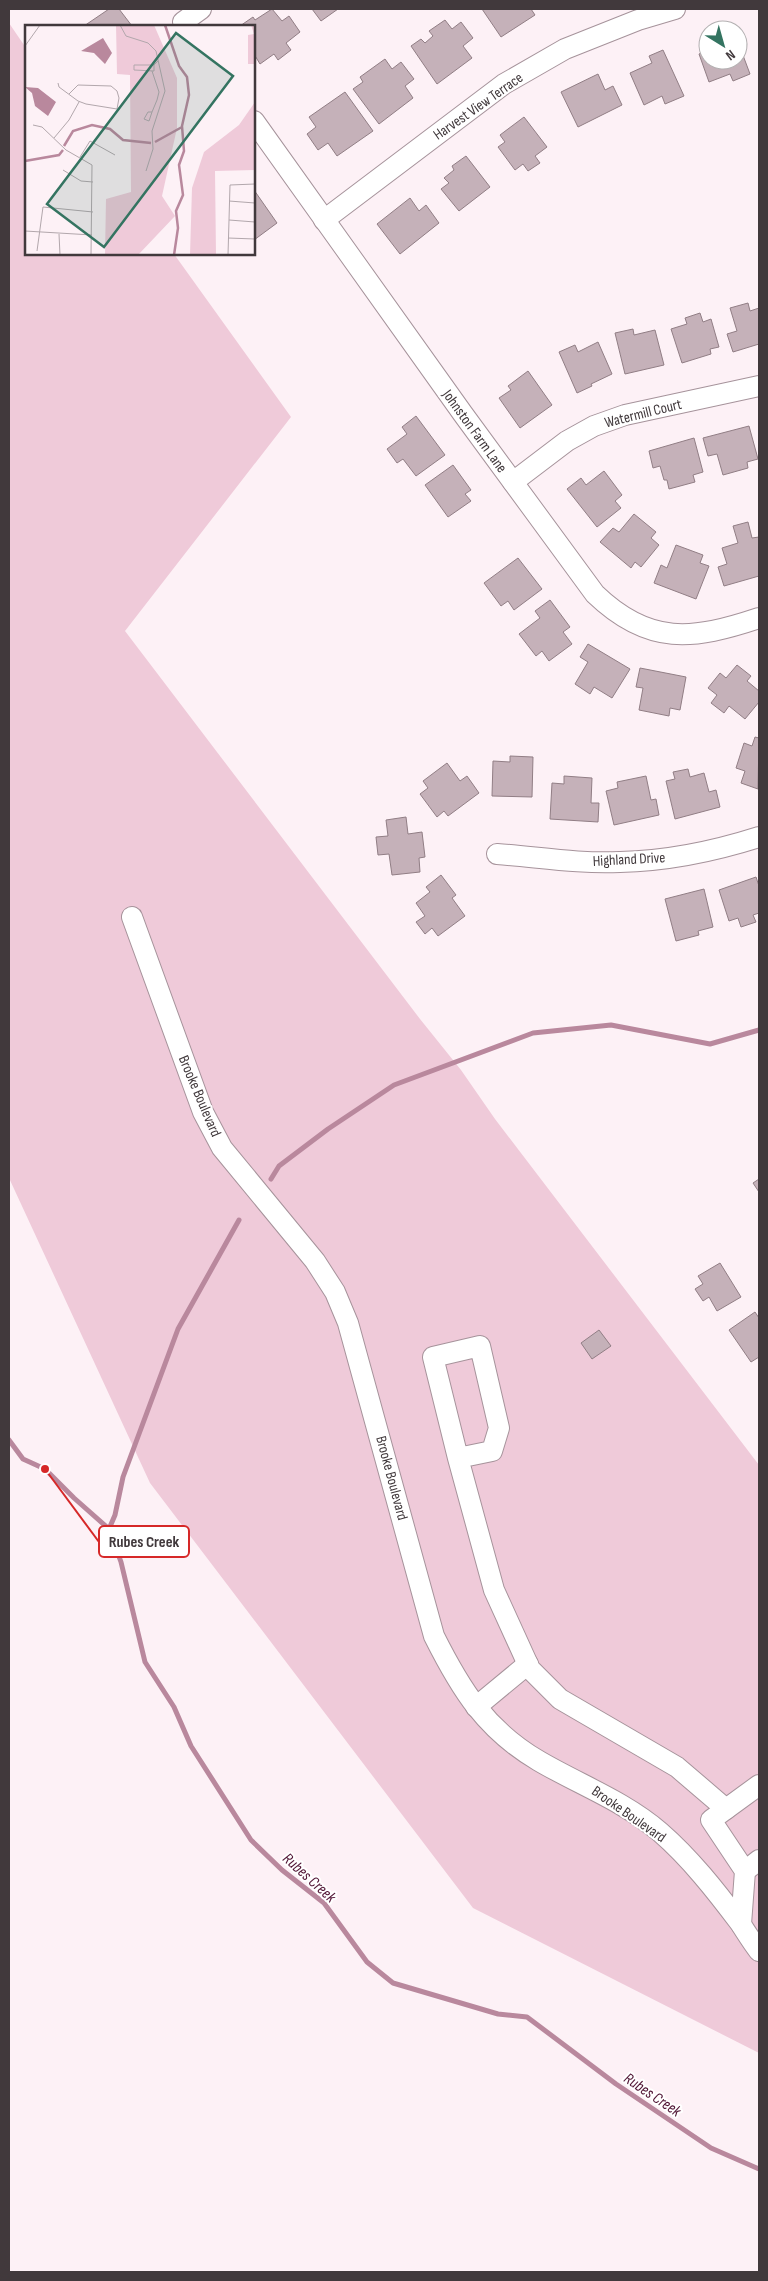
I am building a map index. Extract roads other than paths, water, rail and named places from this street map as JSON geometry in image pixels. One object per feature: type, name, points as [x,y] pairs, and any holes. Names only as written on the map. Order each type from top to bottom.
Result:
[{"type":"street","points":[[181,19],[201,9]]},
{"type":"street","name":"Harvest View Terrace","points":[[324,220],[504,84],[565,49],[638,20],[675,9]]},
{"type":"street","name":"Johnston Farm Lane","points":[[255,123],[595,594],[612,610],[633,624],[660,632],[689,634],[712,632],[759,618]]},
{"type":"street","name":"Watermill Court","points":[[513,482],[567,441],[602,423],[625,415],[759,386]]},
{"type":"street","name":"Highland Drive","points":[[497,854],[591,862],[650,860],[699,852],[759,837]]},
{"type":"street","name":"Brooke Boulevard","points":[[132,917],[204,1112],[222,1148],[287,1226],[335,1292],[348,1323],[359,1358],[434,1636],[456,1680],[483,1717],[513,1743],[539,1761],[590,1786],[659,1832],[703,1876],[759,1951]]},
{"type":"street","points":[[458,1458],[492,1451],[499,1428],[480,1346],[433,1357],[458,1458],[494,1590],[530,1669],[560,1699],[677,1767],[726,1810]]},
{"type":"street","points":[[476,1707],[528,1664]]},
{"type":"street","points":[[740,1924],[752,1866],[711,1820],[759,1785]]},
{"type":"waterway","points":[[271,1179],[279,1166],[328,1129],[394,1085],[533,1033],[611,1025],[710,1044],[759,1030]]},
{"type":"waterway","points":[[109,1529],[115,1515],[123,1477],[178,1329],[239,1220]]},
{"type":"waterway","name":"Rubes Creek","points":[[9,1440],[23,1459],[45,1469],[109,1529],[121,1562],[145,1662],[174,1707],[191,1746],[251,1840],[282,1870],[324,1903],[367,1962],[393,1983],[498,2014],[527,2017],[616,2084],[711,2148],[759,2169]]},
{"type":"place","name":"Rubes Creek","points":[[45,1469]]}]
